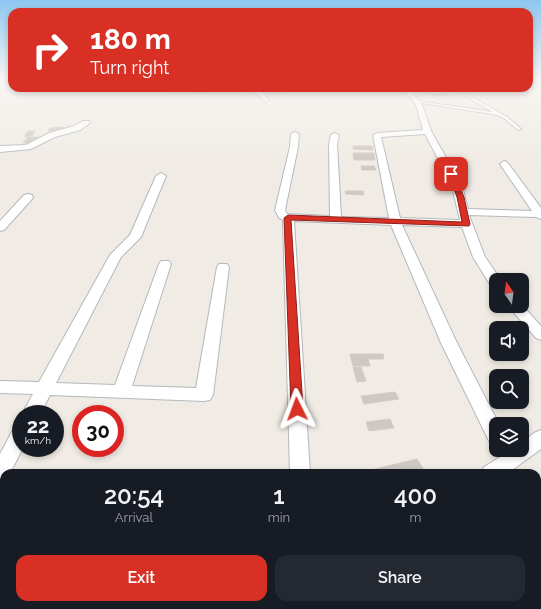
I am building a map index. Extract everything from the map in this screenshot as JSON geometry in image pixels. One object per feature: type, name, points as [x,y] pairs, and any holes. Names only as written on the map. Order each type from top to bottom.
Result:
[{"type":"street","points":[[421,108],[427,132],[456,183],[466,224],[479,257],[489,273]]},
{"type":"street","points":[[0,149],[28,147],[52,135],[76,128],[86,123]]},
{"type":"street","points":[[427,132],[377,135],[395,222],[449,343],[489,422]]},
{"type":"street","points":[[295,134],[294,147],[280,210],[283,216],[288,218],[466,224]]},
{"type":"street","points":[[335,135],[333,144],[336,219]]},
{"type":"street","points":[[504,164],[541,215]]},
{"type":"street","points":[[36,405],[116,255],[135,237],[161,176]]},
{"type":"street","points":[[0,228],[28,197]]},
{"type":"street","points":[[462,212],[541,215]]},
{"type":"street","points":[[288,218],[300,469]]},
{"type":"street","points":[[122,392],[165,264]]},
{"type":"street","points":[[0,388],[204,395],[223,266]]},
{"type":"street","points":[[522,313],[541,335]]},
{"type":"street","points":[[528,319],[541,325]]},
{"type":"street","points":[[529,444],[541,438]]},
{"type":"street","points":[[2,469],[12,450]]},
{"type":"street","points":[[495,469],[508,457]]},
{"type":"lane","points":[[461,108],[499,114]]},
{"type":"lane","points":[[489,108],[519,129]]},
{"type":"building","points":[[64,127],[62,130],[48,131],[50,128]]},
{"type":"building","points":[[28,131],[35,131],[32,136],[24,137]]},
{"type":"building","points":[[28,137],[39,138],[33,139],[30,143],[23,143]]},
{"type":"building","points":[[353,146],[372,146],[373,150],[353,149]]},
{"type":"building","points":[[353,153],[374,153],[375,160],[354,160]]},
{"type":"building","points":[[361,166],[374,166],[376,170],[362,170]]},
{"type":"building","points":[[345,191],[363,191],[364,195],[346,194]]},
{"type":"building","points":[[350,354],[383,354],[384,359],[368,359],[370,366],[353,366]]},
{"type":"building","points":[[353,367],[361,367],[366,381],[357,382]]},
{"type":"building","points":[[395,392],[399,399],[364,404],[361,396]]},
{"type":"building","points":[[390,419],[394,428],[369,431],[366,422]]},
{"type":"building","points":[[417,459],[423,469],[375,469]]},
{"type":"route","points":[[297,409],[288,218],[466,224],[456,183],[451,174]]}]
